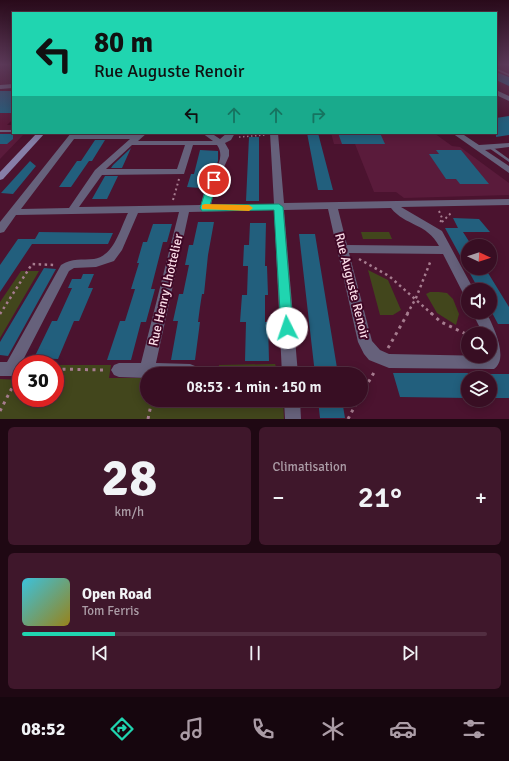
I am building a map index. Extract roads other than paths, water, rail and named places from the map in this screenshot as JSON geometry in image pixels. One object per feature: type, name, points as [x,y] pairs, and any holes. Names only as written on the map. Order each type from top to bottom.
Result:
[{"type":"main road","points":[[0,168],[32,134]]},
{"type":"main road","points":[[0,177],[40,134]]},
{"type":"street","points":[[0,86],[12,86]]},
{"type":"street","points":[[497,92],[508,98]]},
{"type":"street","points":[[0,229],[74,135],[141,134]]},
{"type":"street","points":[[72,211],[98,172],[141,134]]},
{"type":"street","points":[[210,134],[226,138]]},
{"type":"street","points":[[274,134],[290,367]]},
{"type":"street","points":[[457,134],[509,170]]},
{"type":"street","points":[[130,143],[190,143],[226,138]]},
{"type":"street","points":[[205,208],[211,186],[224,162],[226,138]]},
{"type":"street","points":[[98,172],[181,172],[190,143]]},
{"type":"street","points":[[478,148],[509,145]]},
{"type":"street","points":[[14,212],[509,202]]},
{"type":"street","points":[[393,204],[401,214],[438,234],[464,283]]},
{"type":"street","name":"Rue Auguste Renoir","points":[[332,206],[365,342],[371,351],[382,360],[494,362],[498,358],[499,352],[482,319]]},
{"type":"street","name":"Rue Henry Lhottelier","points":[[148,367],[185,209]]},
{"type":"street","points":[[20,355],[60,275],[68,266],[72,264],[101,262],[110,258],[116,250],[134,210]]},
{"type":"street","points":[[343,249],[447,250]]},
{"type":"street","points":[[119,370],[140,370]]},
{"type":"street","points":[[292,407],[293,419]]},
{"type":"lane","points":[[0,131],[12,132]]},
{"type":"lane","points":[[490,147],[509,161]]}]
